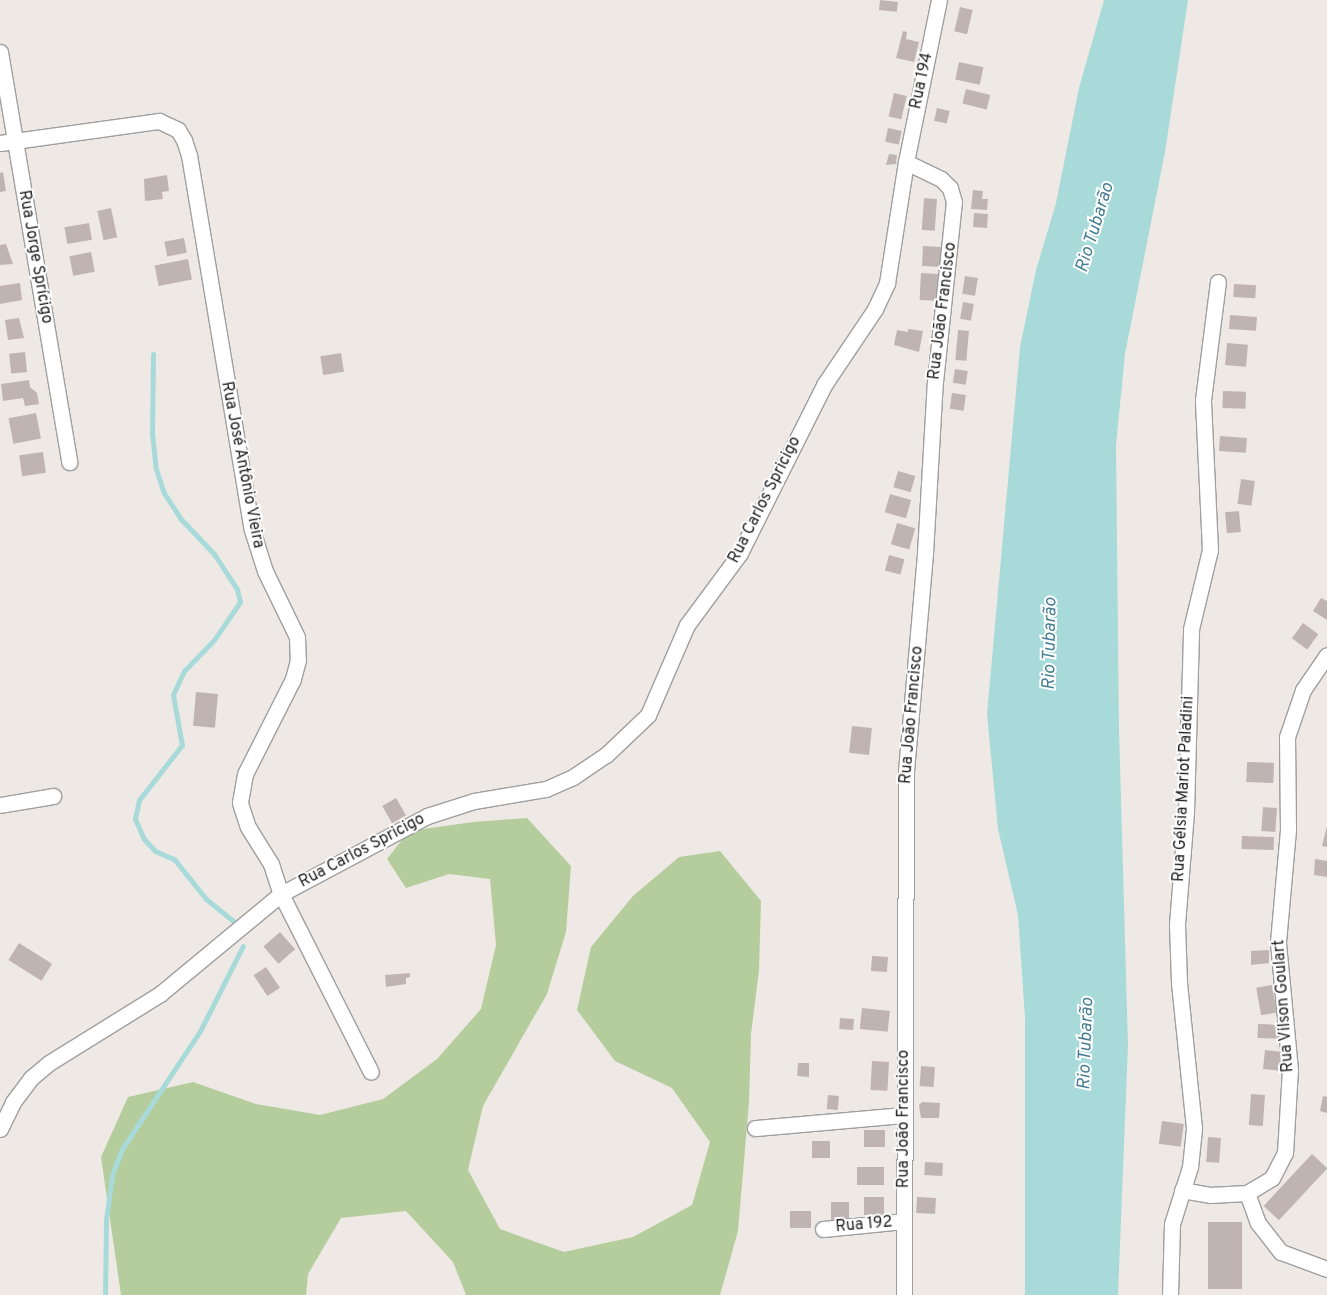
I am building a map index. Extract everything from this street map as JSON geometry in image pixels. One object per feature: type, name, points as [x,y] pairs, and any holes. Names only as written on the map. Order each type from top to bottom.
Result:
[{"type":"street","name":"Rua 194","points":[[906,162],[939,0]]},
{"type":"street","name":"Rua Jorge Sprícigo","points":[[0,52],[8,142],[69,462]]},
{"type":"street","name":"Rua José Antônio Vieira","points":[[8,142],[147,121],[159,121],[178,130],[189,154],[252,530],[265,571],[297,637],[298,660],[293,679],[252,756],[241,787],[242,813],[271,864],[281,894],[371,1072]]},
{"type":"street","name":"Rua Carlos Spricigo","points":[[0,1129],[12,1102],[31,1078],[49,1063],[160,994],[281,894],[427,816],[474,801],[546,790],[573,777],[606,755],[648,715],[687,625],[740,553],[824,385],[875,309],[887,283],[906,162]]},
{"type":"street","name":"Rua João Francisco","points":[[904,1295],[906,771],[926,545],[935,382],[954,202],[950,188],[941,179],[906,162]]},
{"type":"street","name":"Rua Gélsia Mariot Paladini","points":[[1170,1295],[1172,1224],[1193,1153],[1194,1128],[1179,982],[1177,924],[1186,812],[1191,630],[1210,550],[1203,400],[1218,282]]},
{"type":"street","name":"Rua Vilson Goulart","points":[[1182,1190],[1210,1195],[1248,1193],[1263,1187],[1280,1168],[1289,1132],[1289,1047],[1278,942],[1288,830],[1286,751],[1294,712],[1303,690],[1327,655]]},
{"type":"street","points":[[0,805],[53,796]]},
{"type":"street","points":[[755,1128],[904,1114]]},
{"type":"street","points":[[1248,1193],[1258,1223],[1281,1252],[1327,1269]]},
{"type":"street","name":"Rua 192","points":[[824,1229],[904,1221]]},
{"type":"green space","points":[[527,818],[571,866],[566,932],[547,994],[483,1106],[468,1170],[500,1229],[564,1252],[633,1237],[692,1205],[710,1142],[672,1088],[615,1061],[577,1010],[591,947],[633,896],[679,857],[720,851],[761,901],[759,970],[751,1034],[749,1102],[738,1231],[720,1295],[466,1295],[453,1262],[406,1211],[341,1218],[308,1274],[306,1295],[121,1295],[101,1157],[128,1097],[193,1082],[256,1104],[320,1115],[383,1099],[437,1059],[481,1009],[496,945],[490,879],[449,874],[406,888],[387,859],[409,831],[473,822]]},
{"type":"water","name":"Rio Tubarão","points":[[1104,0],[1188,0],[1165,152],[1125,354],[1116,445],[1119,729],[1128,1045],[1118,1295],[1025,1295],[1025,1018],[1018,915],[998,829],[987,714],[1020,347],[1036,270],[1056,203],[1079,88]]},
{"type":"building","points":[[880,0],[898,2],[897,12],[879,10]]},
{"type":"building","points":[[960,7],[973,10],[967,34],[954,31]]},
{"type":"building","points":[[903,31],[907,32],[906,39],[919,42],[914,62],[896,58]]},
{"type":"building","points":[[959,62],[983,67],[980,85],[955,80]]},
{"type":"building","points":[[966,89],[990,95],[987,110],[962,104]]},
{"type":"building","points":[[894,93],[907,96],[901,119],[889,116]]},
{"type":"building","points":[[937,108],[950,111],[947,124],[934,121]]},
{"type":"building","points":[[888,128],[902,131],[899,145],[885,142]]},
{"type":"building","points":[[889,154],[897,155],[896,164],[886,165]]},
{"type":"building","points":[[3,172],[6,191],[0,192],[0,173]]},
{"type":"building","points":[[167,175],[169,191],[162,192],[163,199],[145,201],[144,179]]},
{"type":"building","points":[[973,190],[983,191],[982,199],[988,199],[987,210],[971,209]]},
{"type":"building","points":[[924,198],[937,199],[935,231],[922,230]]},
{"type":"building","points":[[111,208],[117,237],[104,240],[97,211]]},
{"type":"building","points":[[974,213],[988,214],[987,228],[973,227]]},
{"type":"building","points":[[89,223],[92,240],[67,244],[64,227]]},
{"type":"building","points":[[184,238],[187,253],[167,257],[164,242]]},
{"type":"building","points":[[6,244],[13,264],[0,265],[0,245]]},
{"type":"building","points":[[923,246],[943,247],[942,267],[922,266]]},
{"type":"building","points":[[91,252],[95,272],[73,276],[69,256]]},
{"type":"building","points":[[188,259],[192,280],[159,286],[155,265]]},
{"type":"building","points":[[921,273],[938,274],[937,301],[920,300]]},
{"type":"building","points":[[965,276],[978,278],[975,296],[962,294]]},
{"type":"building","points":[[20,283],[22,300],[0,304],[0,286]]},
{"type":"building","points":[[1234,284],[1256,285],[1255,298],[1233,297]]},
{"type":"building","points":[[963,302],[974,304],[971,321],[960,319]]},
{"type":"building","points":[[1230,315],[1257,317],[1256,331],[1229,329]]},
{"type":"building","points":[[19,318],[24,338],[8,340],[5,320]]},
{"type":"building","points":[[908,329],[923,331],[919,352],[894,345],[897,330],[908,332]]},
{"type":"building","points":[[958,330],[969,331],[966,361],[955,360]]},
{"type":"building","points":[[1227,343],[1248,345],[1246,367],[1225,365]]},
{"type":"building","points":[[25,352],[27,372],[11,374],[9,354]]},
{"type":"building","points":[[341,353],[344,372],[323,375],[320,356]]},
{"type":"building","points":[[955,369],[968,371],[966,385],[953,383]]},
{"type":"building","points":[[29,380],[30,387],[37,393],[39,404],[25,406],[23,398],[3,401],[1,384]]},
{"type":"building","points":[[1223,391],[1246,392],[1245,409],[1222,408]]},
{"type":"building","points":[[952,393],[966,395],[964,411],[950,409]]},
{"type":"building","points":[[36,413],[41,439],[13,444],[9,418]]},
{"type":"building","points":[[1220,436],[1247,438],[1246,453],[1219,451]]},
{"type":"building","points":[[43,452],[46,473],[22,476],[19,455]]},
{"type":"building","points":[[898,471],[915,476],[911,492],[893,487]]},
{"type":"building","points":[[1241,479],[1255,481],[1251,506],[1238,504]]},
{"type":"building","points":[[890,494],[911,500],[906,518],[885,512]]},
{"type":"building","points":[[1239,511],[1241,532],[1227,533],[1225,512]]},
{"type":"building","points":[[897,523],[915,528],[909,549],[891,544]]},
{"type":"building","points":[[889,555],[904,559],[900,575],[885,570]]},
{"type":"building","points":[[1321,598],[1327,601],[1327,620],[1313,611]]},
{"type":"building","points":[[1303,623],[1318,634],[1307,650],[1292,638]]},
{"type":"building","points":[[196,692],[218,694],[215,728],[193,726]]},
{"type":"building","points":[[852,726],[872,728],[869,755],[849,753]]},
{"type":"building","points":[[1247,762],[1274,763],[1273,783],[1246,782]]},
{"type":"building","points":[[396,798],[406,815],[392,823],[382,806]]},
{"type":"building","points":[[1263,807],[1277,808],[1275,832],[1261,831]]},
{"type":"building","points":[[1327,826],[1327,847],[1322,846]]},
{"type":"building","points":[[1242,836],[1274,837],[1274,850],[1242,849]]},
{"type":"building","points":[[1315,859],[1327,861],[1327,877],[1314,875]]},
{"type":"building","points":[[280,932],[295,949],[278,964],[263,946]]},
{"type":"building","points":[[19,943],[52,964],[41,981],[8,960]]},
{"type":"building","points":[[1269,950],[1269,963],[1251,965],[1251,951]]},
{"type":"building","points":[[872,956],[888,957],[887,972],[871,971]]},
{"type":"building","points":[[266,967],[280,988],[268,996],[254,975]]},
{"type":"building","points":[[410,973],[410,977],[406,978],[406,984],[386,987],[385,975]]},
{"type":"building","points":[[1272,985],[1277,1013],[1261,1015],[1256,988]]},
{"type":"building","points":[[862,1008],[890,1011],[888,1032],[860,1029]]},
{"type":"building","points":[[840,1018],[854,1019],[853,1030],[839,1029]]},
{"type":"building","points":[[1258,1024],[1282,1025],[1281,1039],[1258,1038]]},
{"type":"building","points":[[1265,1050],[1283,1052],[1281,1071],[1263,1069]]},
{"type":"building","points":[[872,1061],[889,1062],[887,1091],[870,1090]]},
{"type":"building","points":[[798,1063],[809,1063],[809,1077],[797,1076]]},
{"type":"building","points":[[921,1066],[935,1067],[934,1087],[920,1086]]},
{"type":"building","points":[[1251,1094],[1265,1095],[1263,1126],[1249,1125]]},
{"type":"building","points":[[828,1095],[839,1096],[838,1110],[827,1109]]},
{"type":"building","points":[[1323,1096],[1327,1097],[1327,1113],[1320,1111]]},
{"type":"building","points":[[922,1102],[940,1103],[939,1118],[921,1118],[919,1105]]},
{"type":"building","points":[[1162,1121],[1184,1124],[1181,1147],[1159,1144]]},
{"type":"building","points":[[864,1130],[885,1130],[885,1147],[864,1147]]},
{"type":"building","points":[[1208,1137],[1221,1138],[1219,1163],[1206,1162]]},
{"type":"building","points":[[812,1141],[830,1141],[830,1158],[812,1158]]},
{"type":"building","points":[[1312,1154],[1327,1169],[1279,1220],[1264,1206]]},
{"type":"building","points":[[925,1162],[943,1163],[942,1176],[924,1175]]},
{"type":"building","points":[[857,1167],[884,1167],[884,1185],[857,1185]]},
{"type":"building","points":[[864,1197],[884,1197],[884,1215],[864,1215]]},
{"type":"building","points":[[917,1197],[936,1198],[935,1214],[916,1213]]},
{"type":"building","points":[[831,1202],[849,1202],[849,1223],[831,1223]]},
{"type":"building","points":[[790,1211],[811,1211],[811,1228],[790,1228]]},
{"type":"building","points":[[1208,1222],[1242,1222],[1242,1289],[1208,1289]]},
{"type":"waterway","points":[[153,354],[152,433],[156,469],[164,493],[180,518],[214,554],[237,589],[240,602],[214,640],[184,671],[173,695],[182,745],[139,800],[135,819],[144,839],[155,851],[174,859],[206,899],[234,922]]},
{"type":"waterway","points":[[105,1295],[106,1220],[112,1175],[122,1149],[200,1031],[243,946]]}]
